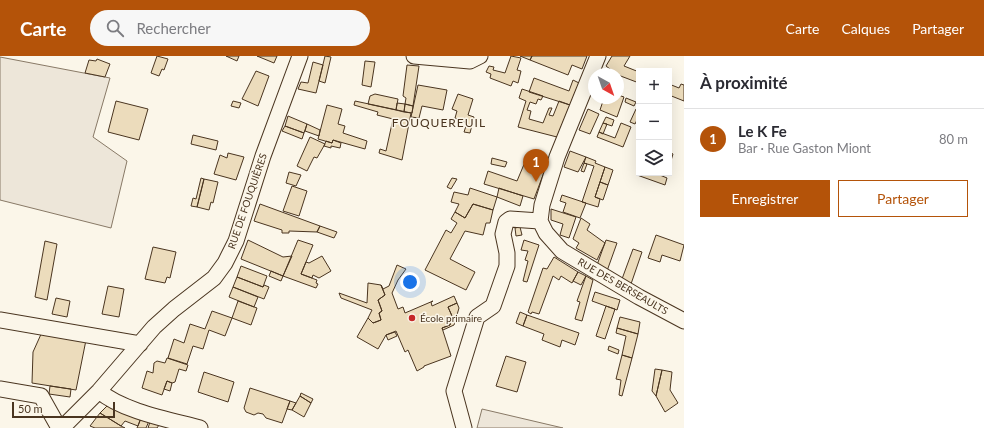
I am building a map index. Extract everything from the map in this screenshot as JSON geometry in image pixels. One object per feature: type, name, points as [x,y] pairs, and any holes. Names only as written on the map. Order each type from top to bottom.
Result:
[{"type":"street","name":"RUE DE FOUQUIÈRES","points":[[61,428],[99,391],[140,344],[174,309],[214,278],[225,263],[236,241],[263,156],[300,56]]},
{"type":"street","points":[[414,56],[470,61],[480,56]]},
{"type":"street","points":[[464,428],[454,391],[477,317],[493,306],[507,266],[507,253],[503,234],[504,228],[510,220],[540,221],[542,205],[557,157],[598,56]]},
{"type":"street","name":"RUE DES BERSEAULTS","points":[[540,221],[546,233],[562,251],[639,297],[684,321]]},
{"type":"street","points":[[0,320],[140,344]]},
{"type":"street","points":[[0,389],[41,396],[61,428]]},
{"type":"street","points":[[99,391],[109,400],[158,418],[200,428]]},
{"type":"shaded area","points":[[0,57],[110,78],[93,137],[127,161],[111,228],[0,200]]},
{"type":"shaded area","points":[[482,409],[563,428],[477,428]]},
{"type":"building","points":[[157,56],[168,59],[164,70],[162,69],[159,76],[151,73]]},
{"type":"building","points":[[226,56],[239,56],[237,61]]},
{"type":"building","points":[[257,56],[277,56],[274,63]]},
{"type":"building","points":[[325,56],[331,57],[325,83],[319,81]]},
{"type":"building","points":[[511,56],[521,58],[517,70],[521,71],[518,83],[513,81],[511,86],[490,78],[491,74],[486,72],[489,66],[494,67],[493,70],[505,73]]},
{"type":"building","points":[[520,56],[532,56],[530,60]]},
{"type":"building","points":[[532,56],[587,56],[582,69],[572,65],[568,75],[530,60]]},
{"type":"building","points":[[612,56],[630,56],[624,66],[636,71],[636,82],[624,77],[624,68],[609,68],[606,66]]},
{"type":"building","points":[[97,59],[110,64],[105,77],[85,73],[89,60],[96,61]]},
{"type":"building","points":[[365,61],[375,62],[371,87],[362,85]]},
{"type":"building","points":[[313,62],[323,65],[316,93],[298,89],[301,82],[308,83]]},
{"type":"building","points":[[407,65],[419,66],[413,106],[405,104],[406,98],[403,96]]},
{"type":"building","points":[[256,71],[269,76],[258,106],[242,99]]},
{"type":"building","points":[[534,78],[569,91],[573,80],[579,83],[570,105],[529,92]]},
{"type":"building","points":[[681,84],[684,85],[684,101],[672,96],[672,85],[679,88]]},
{"type":"building","points":[[418,85],[447,90],[443,110],[422,106],[419,118],[411,117]]},
{"type":"building","points":[[522,89],[543,96],[541,100],[538,99],[536,104],[530,102],[527,110],[531,111],[529,119],[543,123],[549,108],[552,108],[549,115],[553,116],[559,101],[570,105],[557,137],[518,127],[526,101],[519,98]]},
{"type":"building","points":[[375,94],[398,99],[396,110],[368,104],[370,96]]},
{"type":"building","points":[[458,94],[473,99],[468,115],[474,117],[470,133],[464,132],[467,123],[455,118],[457,111],[452,109]]},
{"type":"building","points":[[626,98],[636,102],[634,106],[625,102]]},
{"type":"building","points":[[116,101],[148,109],[139,140],[108,132]]},
{"type":"building","points":[[233,101],[241,103],[239,108],[231,106]]},
{"type":"building","points":[[355,101],[411,113],[402,160],[379,153],[380,149],[386,151],[393,119],[377,115],[378,112],[354,105]]},
{"type":"building","points":[[397,103],[405,104],[404,112],[396,110]]},
{"type":"building","points":[[405,104],[413,106],[412,113],[404,112]]},
{"type":"building","points":[[602,104],[622,104],[617,117],[600,110]]},
{"type":"building","points":[[327,105],[342,109],[338,124],[345,126],[343,133],[367,141],[365,149],[333,140],[332,143],[318,139]]},
{"type":"building","points":[[588,109],[599,114],[590,134],[579,130]]},
{"type":"building","points":[[636,109],[636,122],[635,124],[630,122]]},
{"type":"building","points":[[288,116],[307,124],[304,133],[285,126]]},
{"type":"building","points":[[606,117],[614,120],[612,126],[603,123]]},
{"type":"building","points":[[603,123],[607,124],[603,134],[599,132]]},
{"type":"building","points":[[621,123],[631,127],[623,147],[597,137],[599,132],[615,138]]},
{"type":"building","points":[[307,124],[320,130],[319,136],[305,131]]},
{"type":"building","points":[[285,126],[304,133],[302,139],[282,131]]},
{"type":"building","points":[[193,135],[218,141],[216,150],[191,144]]},
{"type":"building","points":[[310,137],[325,144],[317,158],[314,157],[307,171],[297,166]]},
{"type":"building","points":[[333,140],[341,143],[340,148],[324,146],[326,141],[332,143]]},
{"type":"building","points":[[570,151],[586,157],[578,172],[564,167]]},
{"type":"building","points":[[228,153],[244,157],[236,180],[214,174],[220,155],[227,158]]},
{"type":"building","points":[[586,157],[605,167],[595,197],[600,199],[598,207],[582,202],[594,166],[584,163]]},
{"type":"building","points":[[492,158],[507,162],[505,167],[491,164]]},
{"type":"building","points":[[525,162],[546,167],[534,199],[484,184],[488,171],[517,181]]},
{"type":"building","points":[[584,163],[587,164],[584,172],[581,171]]},
{"type":"building","points":[[605,167],[613,170],[608,185],[600,182]]},
{"type":"building","points":[[289,172],[301,175],[296,186],[286,183]]},
{"type":"building","points":[[640,176],[662,176],[667,178],[665,185]]},
{"type":"building","points":[[201,178],[204,179],[197,207],[191,206],[193,198],[196,199]]},
{"type":"building","points":[[452,178],[457,179],[451,189],[447,187]]},
{"type":"building","points":[[204,179],[218,182],[213,203],[211,202],[209,210],[197,207]]},
{"type":"building","points":[[600,182],[608,185],[603,200],[595,197]]},
{"type":"building","points":[[292,186],[307,191],[299,216],[283,211]]},
{"type":"building","points":[[470,188],[497,197],[493,210],[473,204],[465,218],[455,212],[459,204],[451,202],[454,192],[468,195]]},
{"type":"building","points":[[499,188],[523,196],[520,206],[497,197]]},
{"type":"building","points":[[562,195],[586,203],[580,218],[563,212],[566,203],[560,201]]},
{"type":"building","points":[[260,204],[320,226],[317,232],[289,231],[289,233],[282,233],[282,230],[254,221]]},
{"type":"building","points":[[473,204],[493,210],[490,223],[486,223],[483,235],[465,231],[450,259],[475,272],[466,290],[425,270],[446,230],[451,233],[457,223],[451,219],[455,212],[465,218]]},
{"type":"building","points":[[551,209],[576,217],[569,238],[560,235],[563,224],[551,220]]},
{"type":"building","points":[[581,218],[590,224],[587,230],[605,243],[597,260],[576,248],[579,243],[573,239]]},
{"type":"building","points":[[320,226],[337,232],[334,238],[317,232]]},
{"type":"building","points":[[520,227],[522,235],[516,236],[515,228]]},
{"type":"building","points":[[656,235],[684,245],[680,261],[662,255],[660,262],[648,258]]},
{"type":"building","points":[[248,240],[283,257],[292,256],[283,276],[241,259]]},
{"type":"building","points":[[298,240],[313,245],[301,274],[317,280],[316,283],[318,284],[316,288],[283,276]]},
{"type":"building","points":[[524,240],[539,245],[527,282],[523,281],[528,261],[525,260],[528,251],[521,250]]},
{"type":"building","points":[[606,240],[617,243],[607,271],[597,265]]},
{"type":"building","points":[[45,241],[57,244],[47,300],[35,297]]},
{"type":"building","points":[[153,247],[176,252],[170,278],[167,277],[165,283],[145,279]]},
{"type":"building","points":[[633,249],[642,252],[631,284],[622,279]]},
{"type":"building","points":[[322,256],[331,271],[319,278],[313,275],[312,278],[301,274],[306,262],[309,263]]},
{"type":"building","points":[[554,257],[578,272],[572,283],[561,276],[559,280],[553,276],[539,314],[532,312],[531,314],[528,312],[543,268],[547,269]]},
{"type":"building","points":[[397,265],[406,269],[398,280],[392,293],[398,309],[403,307],[405,313],[433,301],[431,302],[432,306],[454,296],[457,303],[448,307],[452,316],[450,325],[442,328],[451,356],[424,366],[417,371],[408,350],[405,352],[396,331],[386,335],[378,349],[357,337],[368,318],[373,323],[381,320],[379,313],[382,311],[378,300],[385,295],[381,285],[383,289],[389,286]]},
{"type":"building","points":[[241,266],[267,276],[263,287],[237,277]]},
{"type":"building","points":[[271,271],[283,276],[281,281],[269,276]]},
{"type":"building","points":[[578,272],[586,276],[581,285],[573,281]]},
{"type":"building","points":[[586,276],[593,280],[582,321],[575,319],[580,302],[577,301]]},
{"type":"building","points":[[237,277],[263,287],[264,285],[269,287],[264,299],[233,287]]},
{"type":"building","points":[[368,283],[381,285],[385,295],[378,300],[382,311],[379,313],[381,320],[373,323],[368,318],[372,310],[341,298],[339,293],[367,303]]},
{"type":"building","points":[[108,286],[124,289],[119,317],[102,314]]},
{"type":"building","points":[[233,287],[258,297],[254,307],[229,297]]},
{"type":"building","points":[[595,292],[620,300],[617,310],[592,301]]},
{"type":"building","points":[[56,298],[70,301],[67,317],[52,314]]},
{"type":"building","points":[[238,301],[257,308],[251,325],[232,318]]},
{"type":"building","points":[[457,303],[459,308],[454,325],[443,330],[442,328],[450,325],[452,316],[448,307]]},
{"type":"building","points":[[606,306],[615,309],[605,339],[596,336]]},
{"type":"building","points":[[212,311],[232,318],[225,336],[209,330],[203,349],[193,346],[187,364],[168,358],[174,339],[184,343],[190,324],[205,329]]},
{"type":"building","points":[[520,312],[527,315],[523,326],[516,323]]},
{"type":"building","points":[[527,315],[579,333],[575,345],[562,340],[560,347],[542,340],[544,334],[523,326]]},
{"type":"building","points":[[620,317],[640,322],[638,334],[617,328]]},
{"type":"building","points":[[617,328],[638,334],[632,358],[622,355],[626,336],[616,333]]},
{"type":"building","points":[[42,332],[86,340],[76,390],[32,383],[33,352]]},
{"type":"building","points":[[395,332],[397,336],[388,340],[386,335]]},
{"type":"building","points":[[609,346],[619,350],[618,354],[608,350]]},
{"type":"building","points":[[622,355],[632,358],[622,396],[619,395],[621,380],[616,379]]},
{"type":"building","points":[[506,356],[526,362],[517,392],[496,386]]},
{"type":"building","points":[[167,358],[188,365],[186,371],[179,369],[175,382],[172,383],[167,381],[162,395],[142,388],[147,371],[153,373],[154,363],[157,361],[165,363]]},
{"type":"building","points":[[655,369],[662,370],[656,396],[652,391]]},
{"type":"building","points":[[662,370],[672,372],[670,390],[678,403],[665,412],[656,396]]},
{"type":"building","points":[[204,372],[234,382],[228,402],[198,392]]},
{"type":"building","points":[[167,381],[172,383],[170,391],[164,389]]},
{"type":"building","points":[[50,386],[71,389],[70,397],[49,394]]},
{"type":"building","points":[[250,388],[290,401],[282,423],[266,418],[263,414],[258,413],[254,415],[246,412],[244,408]]},
{"type":"building","points":[[301,393],[313,399],[311,403],[300,396]]},
{"type":"building","points":[[300,396],[311,403],[304,417],[292,410]]},
{"type":"building","points":[[290,401],[296,403],[292,410],[287,409]]},
{"type":"building","points":[[107,406],[141,418],[138,426],[125,421],[121,426],[100,413]]},
{"type":"building","points":[[100,413],[125,428],[95,428],[90,426]]},
{"type":"building","points":[[141,418],[149,421],[146,428],[137,428]]},
{"type":"building","points":[[150,422],[159,425],[157,428],[148,428]]},
{"type":"place","name":"Le K Fe","points":[[536,182]]},
{"type":"place","name":"École primaire","points":[[412,318]]},
{"type":"district","name":"FOUQUEREUIL","points":[[439,122]]}]
